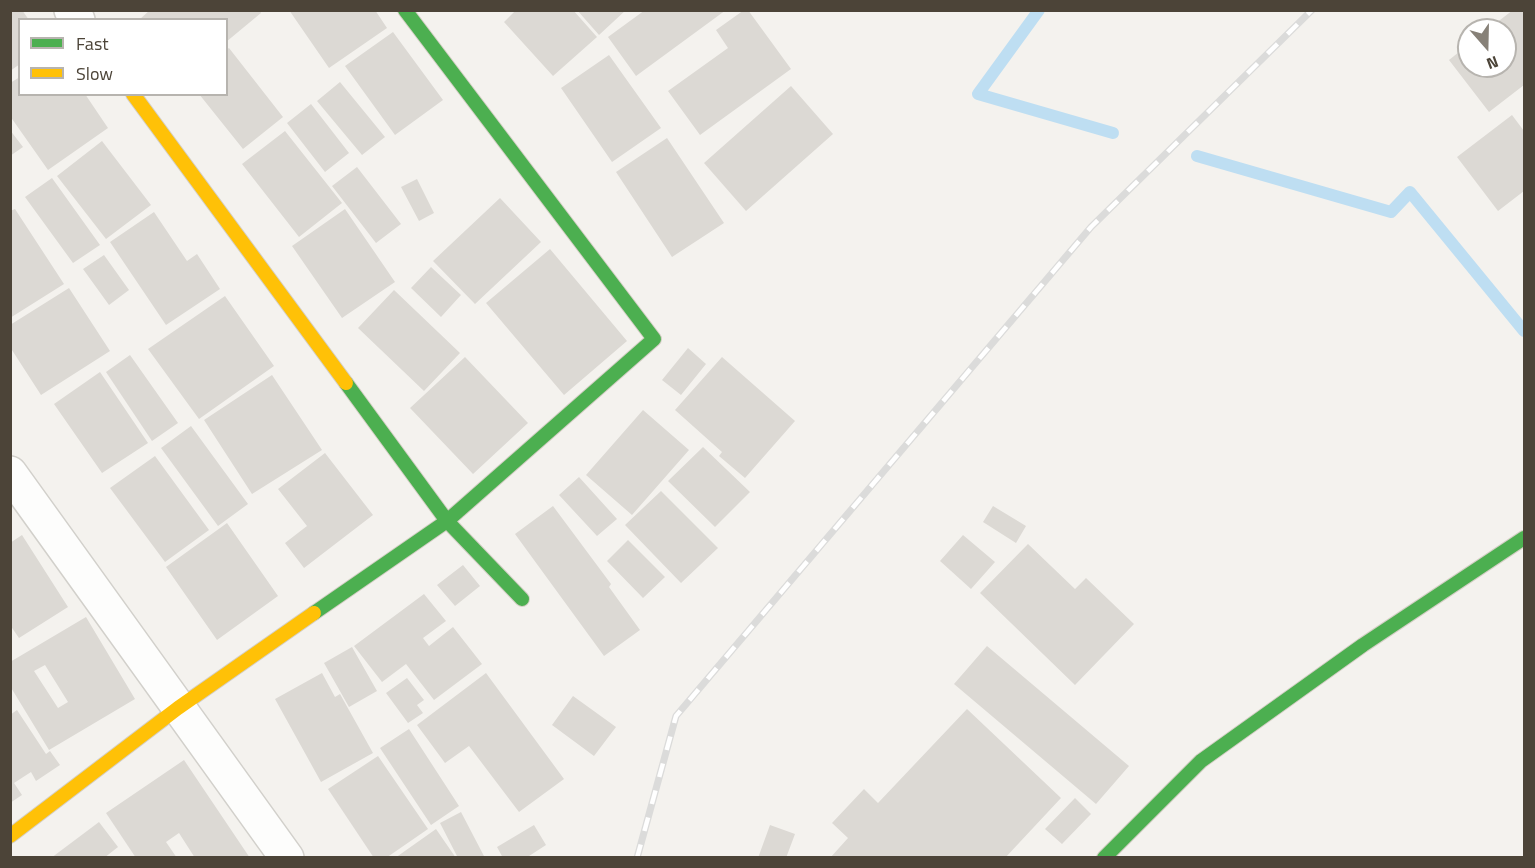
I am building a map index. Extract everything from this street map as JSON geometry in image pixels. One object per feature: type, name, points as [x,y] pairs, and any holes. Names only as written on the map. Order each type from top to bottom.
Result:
[{"type":"street","points":[[10,836],[178,708],[447,521],[654,339],[405,10]]},
{"type":"street","points":[[134,96],[447,521],[522,599]]},
{"type":"street","points":[[10,473],[287,858]]},
{"type":"street","points":[[1104,858],[1201,761],[1363,645],[1524,538]]},
{"type":"building","points":[[10,10],[22,10],[28,18],[18,18],[18,65],[10,71]]},
{"type":"building","points":[[150,10],[259,10],[261,13],[228,40],[228,18],[141,18]]},
{"type":"building","points":[[289,10],[375,10],[387,28],[329,68]]},
{"type":"building","points":[[516,10],[573,10],[597,37],[553,76],[504,22]]},
{"type":"building","points":[[577,10],[626,10],[599,35]]},
{"type":"building","points":[[645,10],[726,10],[636,76],[608,37]]},
{"type":"building","points":[[744,10],[748,10],[791,69],[700,135],[668,91],[728,48],[716,30]]},
{"type":"building","points":[[1513,10],[1524,10],[1524,85],[1489,112],[1463,78],[1517,78],[1517,18],[1503,18]]},
{"type":"building","points":[[393,32],[443,100],[395,135],[345,66]]},
{"type":"building","points":[[228,49],[283,117],[243,149],[201,96],[228,96]]},
{"type":"building","points":[[1457,54],[1457,70],[1449,60]]},
{"type":"building","points":[[609,55],[661,128],[612,162],[561,88]]},
{"type":"building","points":[[18,78],[18,96],[86,96],[108,128],[48,170],[10,116],[10,83]]},
{"type":"building","points":[[340,82],[385,137],[362,155],[317,101]]},
{"type":"building","points":[[791,86],[833,134],[746,211],[704,163]]},
{"type":"building","points":[[311,104],[349,153],[325,172],[287,123]]},
{"type":"building","points":[[1512,115],[1524,131],[1524,191],[1498,211],[1457,157]]},
{"type":"building","points":[[10,130],[23,147],[10,156]]},
{"type":"building","points":[[285,131],[342,203],[299,237],[242,164]]},
{"type":"building","points":[[667,138],[724,223],[672,257],[616,172]]},
{"type":"building","points":[[102,141],[151,205],[106,239],[57,176]]},
{"type":"building","points":[[357,167],[401,224],[376,243],[332,186]]},
{"type":"building","points":[[52,178],[100,245],[73,263],[25,197]]},
{"type":"building","points":[[417,179],[434,213],[419,221],[401,187]]},
{"type":"building","points":[[500,198],[541,242],[475,304],[433,261]]},
{"type":"building","points":[[15,209],[64,284],[10,318],[10,211]]},
{"type":"building","points":[[345,209],[395,282],[342,318],[292,246]]},
{"type":"building","points":[[154,212],[187,261],[197,254],[220,289],[166,325],[110,242]]},
{"type":"building","points":[[550,249],[627,341],[564,395],[486,303]]},
{"type":"building","points":[[104,255],[129,290],[109,305],[83,269]]},
{"type":"building","points":[[431,267],[461,295],[441,317],[411,288]]},
{"type":"building","points":[[69,288],[110,351],[41,395],[10,347],[10,325]]},
{"type":"building","points":[[394,290],[460,353],[424,391],[358,328]]},
{"type":"building","points":[[225,296],[274,366],[199,419],[148,349]]},
{"type":"building","points":[[688,348],[706,364],[681,395],[662,380]]},
{"type":"building","points":[[130,355],[178,423],[152,441],[106,372]]},
{"type":"building","points":[[465,357],[528,423],[473,474],[410,408]]},
{"type":"building","points":[[722,357],[795,421],[745,478],[719,456],[722,452],[675,410]]},
{"type":"building","points":[[100,372],[148,443],[102,473],[54,404]]},
{"type":"building","points":[[272,375],[322,450],[252,494],[204,420]]},
{"type":"building","points":[[643,410],[689,450],[632,515],[586,475]]},
{"type":"building","points":[[191,426],[248,504],[218,526],[161,448]]},
{"type":"building","points":[[703,447],[750,492],[715,527],[668,481]]},
{"type":"building","points":[[325,453],[373,515],[304,568],[285,543],[307,526],[278,489]]},
{"type":"building","points":[[155,456],[209,530],[165,562],[110,488]]},
{"type":"building","points":[[579,477],[617,519],[597,536],[559,495]]},
{"type":"building","points":[[661,491],[718,548],[681,583],[625,525]]},
{"type":"building","points":[[553,506],[611,584],[609,587],[640,630],[604,656],[515,534]]},
{"type":"building","points":[[993,506],[1026,526],[1016,543],[983,522]]},
{"type":"building","points":[[227,523],[278,596],[217,640],[166,567]]},
{"type":"building","points":[[22,535],[68,607],[19,638],[10,625],[10,543]]},
{"type":"building","points":[[963,535],[995,562],[971,589],[940,561]]},
{"type":"building","points":[[628,540],[665,577],[643,598],[607,561]]},
{"type":"building","points":[[1028,544],[1075,589],[1086,578],[1134,624],[1075,685],[980,593]]},
{"type":"building","points":[[463,565],[480,586],[455,606],[437,585]]},
{"type":"building","points":[[424,594],[446,621],[423,638],[429,646],[453,627],[482,664],[434,700],[406,664],[382,682],[354,646]]},
{"type":"building","points":[[86,617],[135,699],[49,750],[10,686],[10,662]],"holes":[[[45,665],[68,702],[58,708],[34,671]]]},
{"type":"building","points":[[987,646],[1129,766],[1096,804],[954,684]]},
{"type":"building","points":[[352,647],[377,691],[349,707],[324,663]]},
{"type":"building","points":[[322,673],[335,697],[340,694],[373,753],[321,782],[275,699]]},
{"type":"building","points":[[486,673],[564,779],[519,812],[469,746],[445,763],[417,725]]},
{"type":"building","points":[[407,678],[424,700],[417,705],[423,713],[408,723],[386,693]]},
{"type":"building","points":[[573,696],[616,727],[594,756],[552,725]]},
{"type":"building","points":[[967,709],[1061,798],[1005,858],[830,858],[848,838],[832,823],[864,789],[878,803]]},
{"type":"building","points":[[17,710],[46,754],[50,751],[60,765],[36,781],[31,772],[14,783],[22,795],[10,803],[10,715]]},
{"type":"building","points":[[409,729],[459,806],[431,825],[380,748]]},
{"type":"building","points":[[378,756],[428,829],[386,858],[374,858],[328,789]]},
{"type":"building","points":[[184,760],[250,858],[195,858],[179,833],[166,842],[177,858],[136,858],[106,813]]},
{"type":"building","points":[[1075,798],[1091,814],[1062,844],[1045,829]]},
{"type":"building","points":[[461,812],[485,858],[458,858],[440,823]]},
{"type":"building","points":[[99,822],[118,847],[104,858],[51,858]]},
{"type":"building","points":[[534,825],[546,845],[526,858],[503,858],[497,847]]},
{"type":"building","points":[[770,825],[795,834],[786,858],[758,858]]},
{"type":"building","points":[[436,829],[456,858],[395,858]]},
{"type":"waterway","points":[[1039,10],[978,94],[1113,133]]},
{"type":"waterway","points":[[1197,156],[1391,212],[1410,192],[1524,331]]},
{"type":"railway","points":[[637,858],[676,716],[1091,227],[1312,10]]},
{"type":"traffic: fast","points":[[314,613],[447,521],[654,339],[405,10]]},
{"type":"traffic: fast","points":[[346,383],[447,521],[522,599]]},
{"type":"traffic: fast","points":[[1104,858],[1201,761],[1363,645],[1524,538]]},
{"type":"traffic: slow","points":[[134,96],[346,383]]},
{"type":"traffic: slow","points":[[10,836],[178,708],[314,613]]}]
